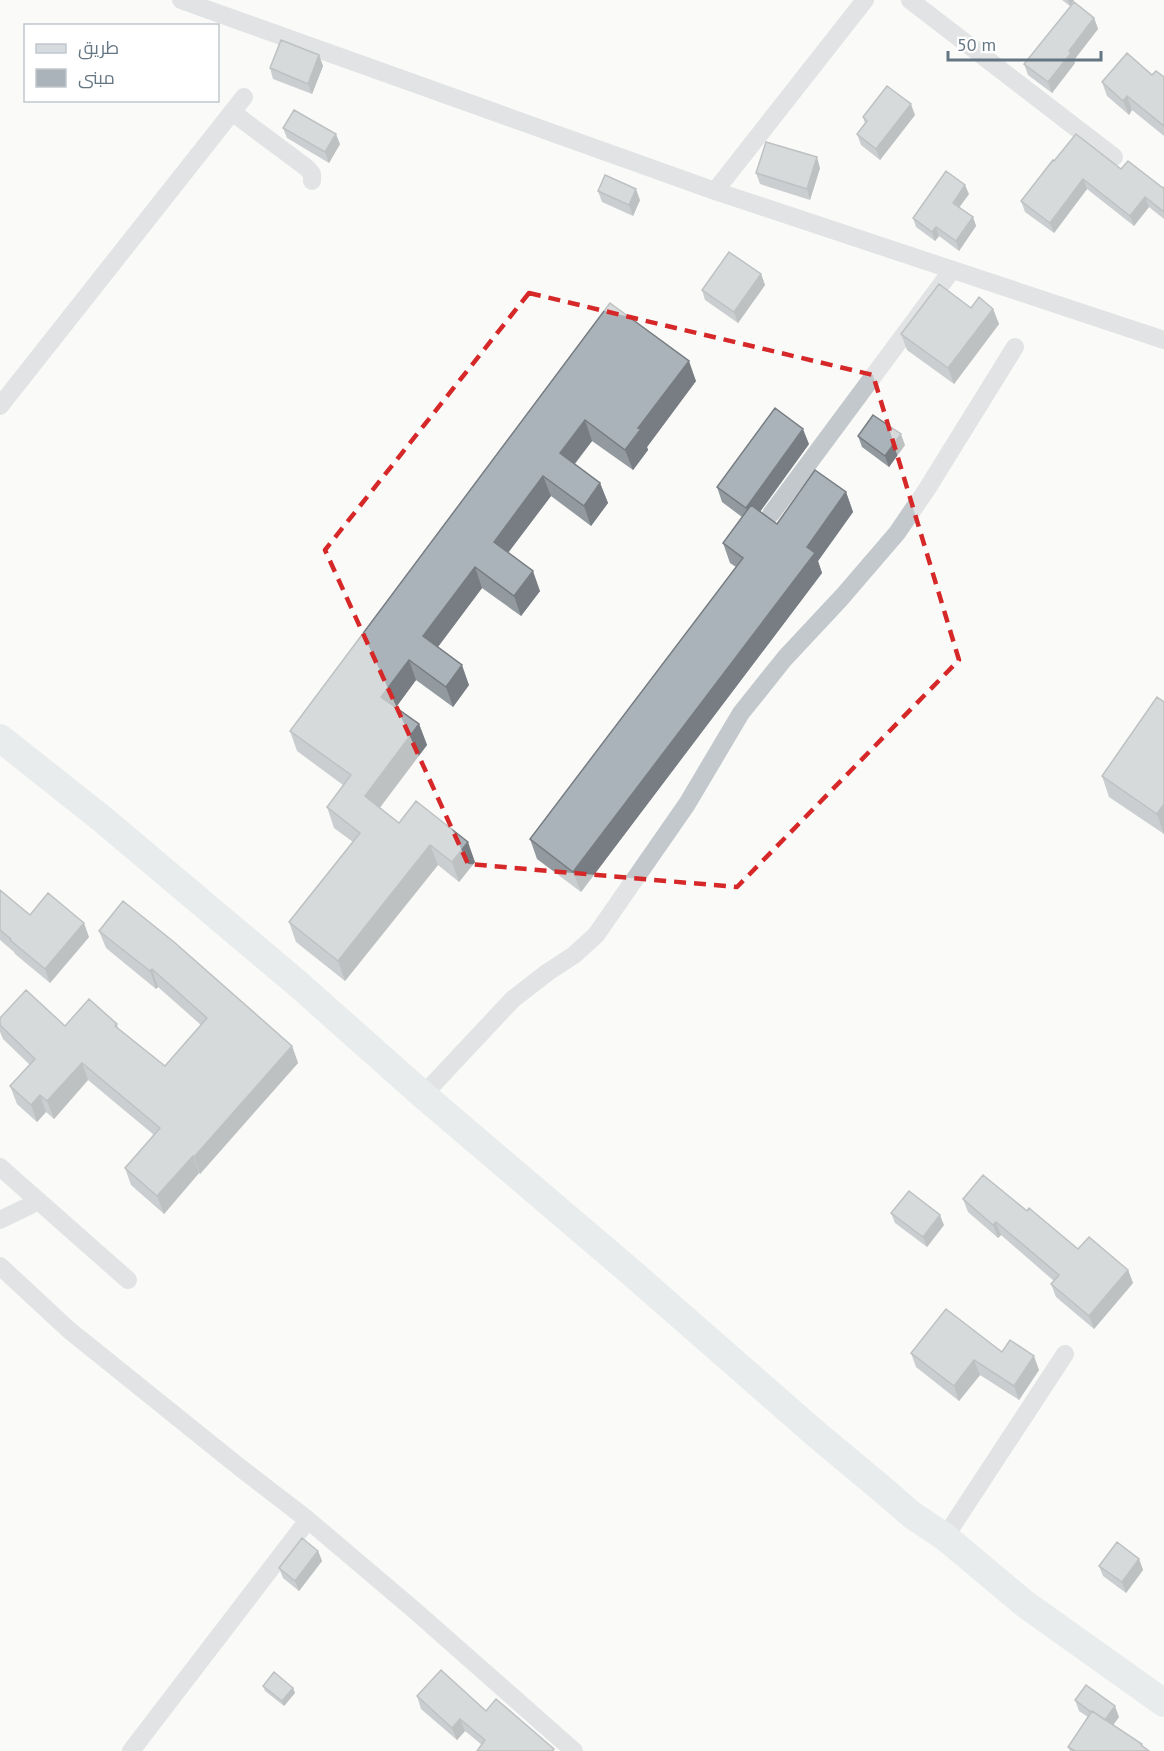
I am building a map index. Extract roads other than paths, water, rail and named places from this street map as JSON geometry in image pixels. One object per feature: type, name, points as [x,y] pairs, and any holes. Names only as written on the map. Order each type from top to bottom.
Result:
[{"type":"main road","points":[[0,738],[101,818],[298,984],[423,1095],[912,1515],[945,1537],[1025,1604],[1164,1703]]},
{"type":"street","points":[[181,0],[715,192],[1162,336]]},
{"type":"street","points":[[715,192],[865,0]]},
{"type":"street","points":[[910,0],[1114,157]]},
{"type":"street","points":[[0,406],[244,97]]},
{"type":"street","points":[[232,112],[307,168],[312,174],[312,181]]},
{"type":"street","points":[[771,514],[952,270]]},
{"type":"street","points":[[423,1095],[513,999],[574,955],[596,935],[687,804],[741,713],[785,658],[897,533],[1016,347]]},
{"type":"street","points":[[0,1167],[129,1280]]},
{"type":"street","points":[[0,1220],[39,1201]]},
{"type":"street","points":[[0,1266],[69,1330],[237,1466],[308,1520],[574,1751]]},
{"type":"street","points":[[945,1537],[1065,1353]]},
{"type":"street","points":[[131,1751],[308,1520]]}]
